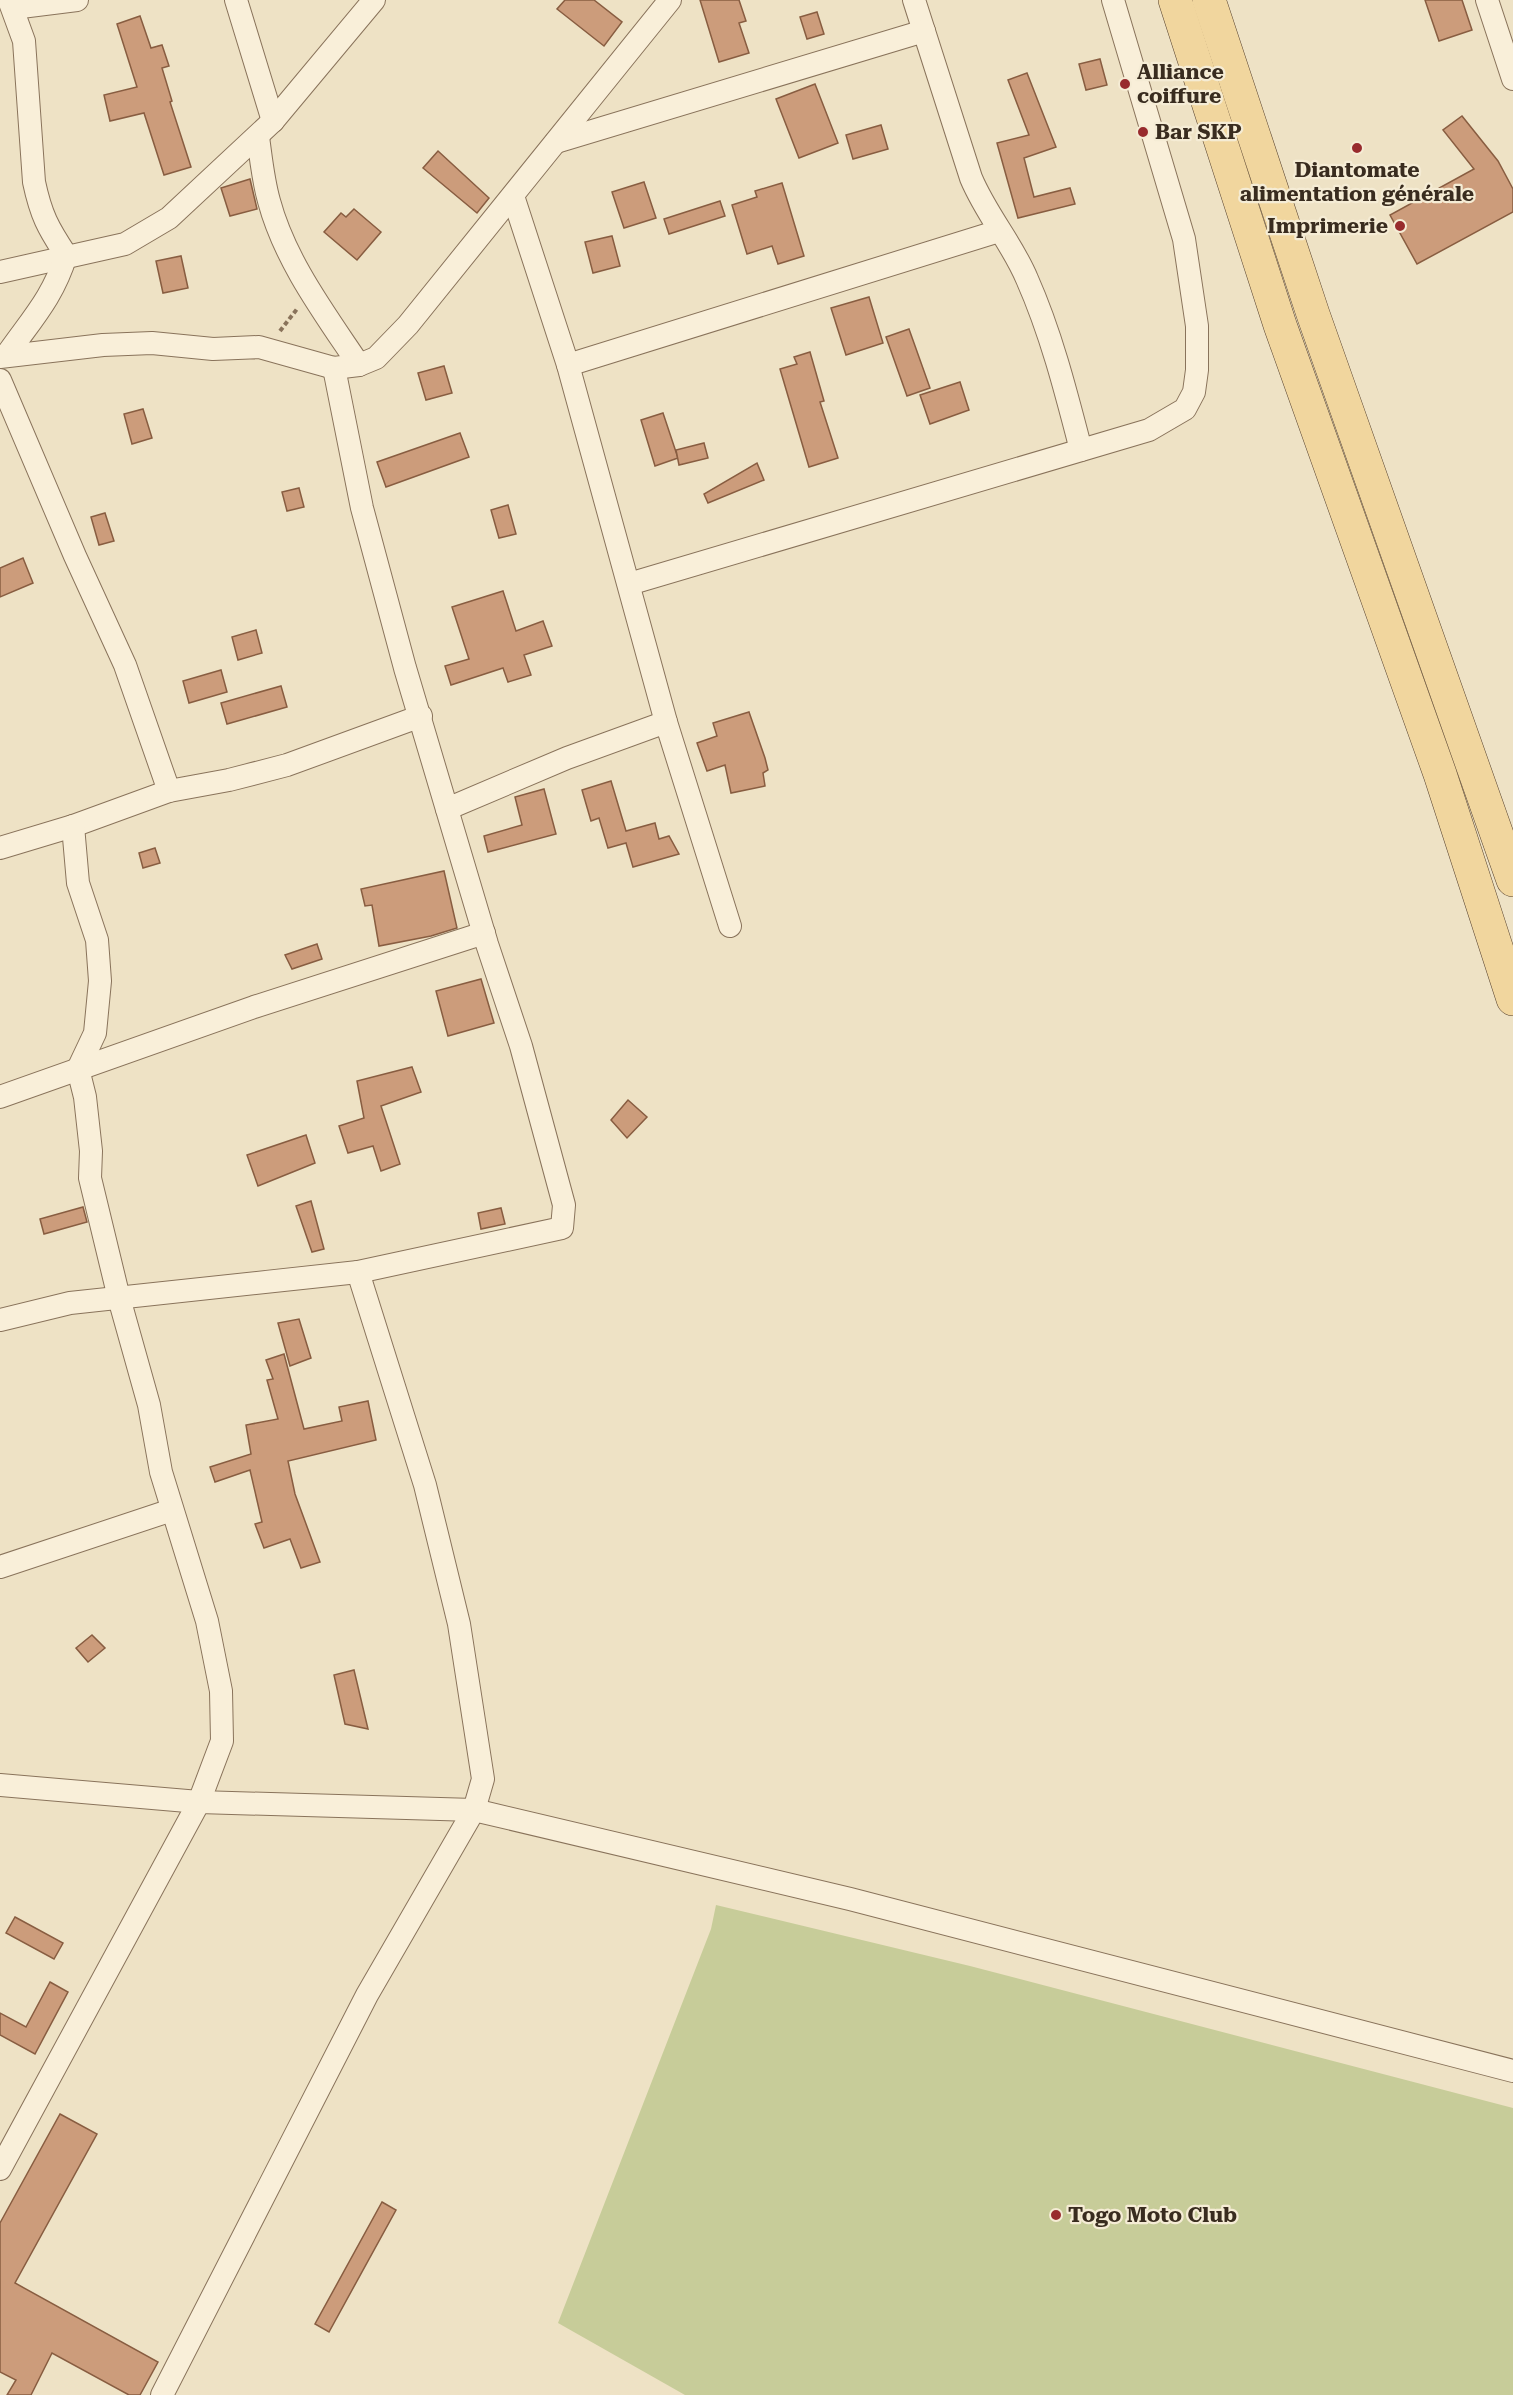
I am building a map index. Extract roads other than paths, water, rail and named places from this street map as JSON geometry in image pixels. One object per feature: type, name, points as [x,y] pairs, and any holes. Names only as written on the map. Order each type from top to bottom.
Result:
[{"type":"main road","points":[[1175,0],[1280,325],[1440,774],[1513,999]]},
{"type":"main road","points":[[1209,0],[1313,314],[1513,879]]},
{"type":"street","points":[[3,356],[42,309],[61,274],[66,255],[44,221],[34,182],[24,41],[11,4],[77,0]]},
{"type":"street","points":[[236,0],[265,129],[269,200],[304,282],[359,365]]},
{"type":"street","points":[[0,272],[66,255],[125,244],[152,230],[184,205],[265,129],[374,0]]},
{"type":"street","points":[[3,356],[137,343],[213,348],[259,347],[333,368],[359,365],[376,358],[394,342],[670,0]]},
{"type":"street","points":[[914,0],[971,178],[983,207],[1027,277],[1038,306],[1064,384],[1081,450]]},
{"type":"street","points":[[629,584],[1149,430],[1185,409],[1194,392],[1197,370],[1197,326],[1184,239],[1113,0]]},
{"type":"street","points":[[1487,0],[1513,79]]},
{"type":"street","points":[[556,141],[924,31]]},
{"type":"street","points":[[513,196],[568,365],[666,722],[729,926]]},
{"type":"street","points":[[568,365],[999,231]]},
{"type":"street","points":[[0,1320],[70,1303],[358,1272],[562,1228],[564,1205],[521,1046],[484,933],[405,668],[362,508],[333,368]]},
{"type":"street","points":[[0,380],[75,556],[129,673],[169,791]]},
{"type":"street","points":[[0,848],[73,826],[169,791],[229,780],[287,765],[421,716]]},
{"type":"street","points":[[447,809],[567,758],[666,722]]},
{"type":"street","points":[[0,2169],[199,1802],[222,1741],[221,1691],[207,1621],[171,1510],[161,1472],[149,1404],[119,1298],[90,1178],[92,1151],[85,1098],[78,1070],[95,1033],[100,981],[97,940],[78,883],[73,826]]},
{"type":"street","points":[[0,1097],[254,1007],[484,933]]},
{"type":"street","points":[[162,2395],[368,1995],[474,1810],[483,1779],[459,1624],[425,1485],[358,1272]]},
{"type":"street","points":[[0,1567],[171,1510]]},
{"type":"street","points":[[0,1786],[199,1802],[474,1810],[850,1899],[1513,2071]]},
{"type":"place","name":"Alliance coiffure","points":[[1125,84]]},
{"type":"place","name":"Bar SKP","points":[[1143,132]]},
{"type":"place","name":"Diantomate alimentation générale","points":[[1357,148]]},
{"type":"place","name":"Imprimerie","points":[[1400,226]]},
{"type":"place","name":"Togo Moto Club","points":[[1056,2215]]}]
